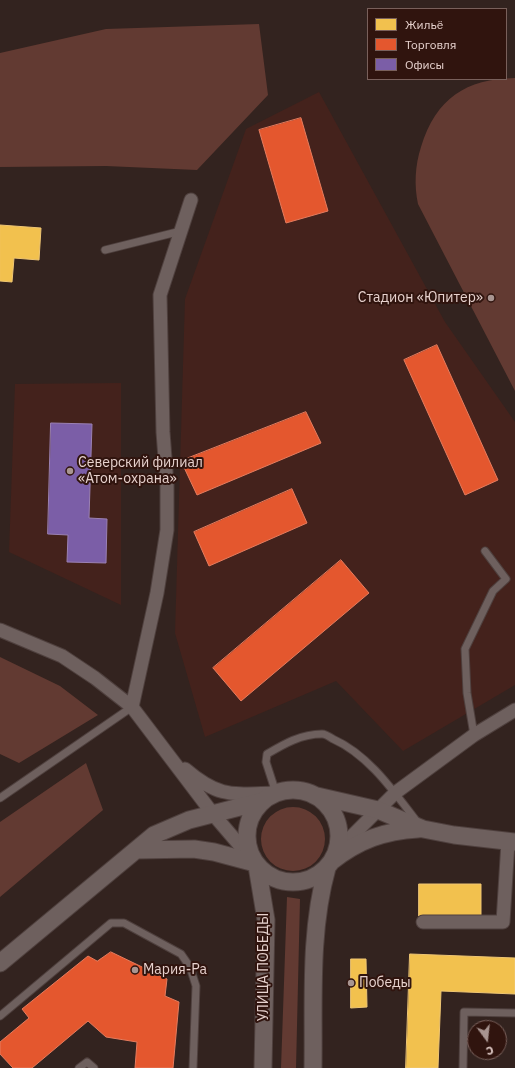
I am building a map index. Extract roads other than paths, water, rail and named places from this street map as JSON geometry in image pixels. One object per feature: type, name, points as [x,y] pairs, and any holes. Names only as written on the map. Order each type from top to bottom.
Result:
[{"type":"street","points":[[132,707],[157,593],[167,530],[167,485],[163,432],[160,294],[191,200]]},
{"type":"street","points":[[0,630],[62,656],[95,678],[132,707],[212,814],[256,864],[276,880],[291,883],[298,883],[313,878],[395,793],[474,735],[515,710]]},
{"type":"street","points":[[172,760],[203,784],[217,791],[269,797]]},
{"type":"street","points":[[0,963],[146,841],[160,832],[183,822],[296,790],[378,810],[423,829]]},
{"type":"street","points":[[313,1068],[317,909],[332,860],[339,829],[335,817],[328,806],[315,795]]},
{"type":"street","points":[[256,864],[247,844],[247,830],[254,811],[269,797]]},
{"type":"street","points":[[332,860],[352,848],[385,833],[423,829],[512,842],[503,922],[423,922]]},
{"type":"street","points":[[137,850],[194,849],[214,852],[256,864]]},
{"type":"street","name":"УЛИЦА ПОБЕДЫ","points":[[256,864],[266,920],[263,1068]]},
{"type":"lane","points":[[105,250],[181,231]]},
{"type":"lane","points":[[474,735],[467,693],[465,649],[493,591],[506,578],[485,551]]},
{"type":"lane","points":[[0,798],[132,707]]},
{"type":"lane","points":[[269,797],[266,762],[267,754],[285,742],[323,734],[357,752],[395,793],[423,829]]},
{"type":"lane","points":[[0,1016],[112,923],[124,923],[182,954],[190,967],[196,986],[193,1068]]},
{"type":"lane","points":[[463,1068],[464,1012],[515,1013]]},
{"type":"lane","points":[[79,1068],[87,1062],[94,1068]]},
{"type":"place","name":"Стадион «Юпитер»","points":[[491,298]]},
{"type":"place","name":"Северский филиал «Атом-охрана»","points":[[70,471]]},
{"type":"place","name":"Мария-Ра","points":[[135,970]]},
{"type":"place","name":"Победы","points":[[351,983]]}]
